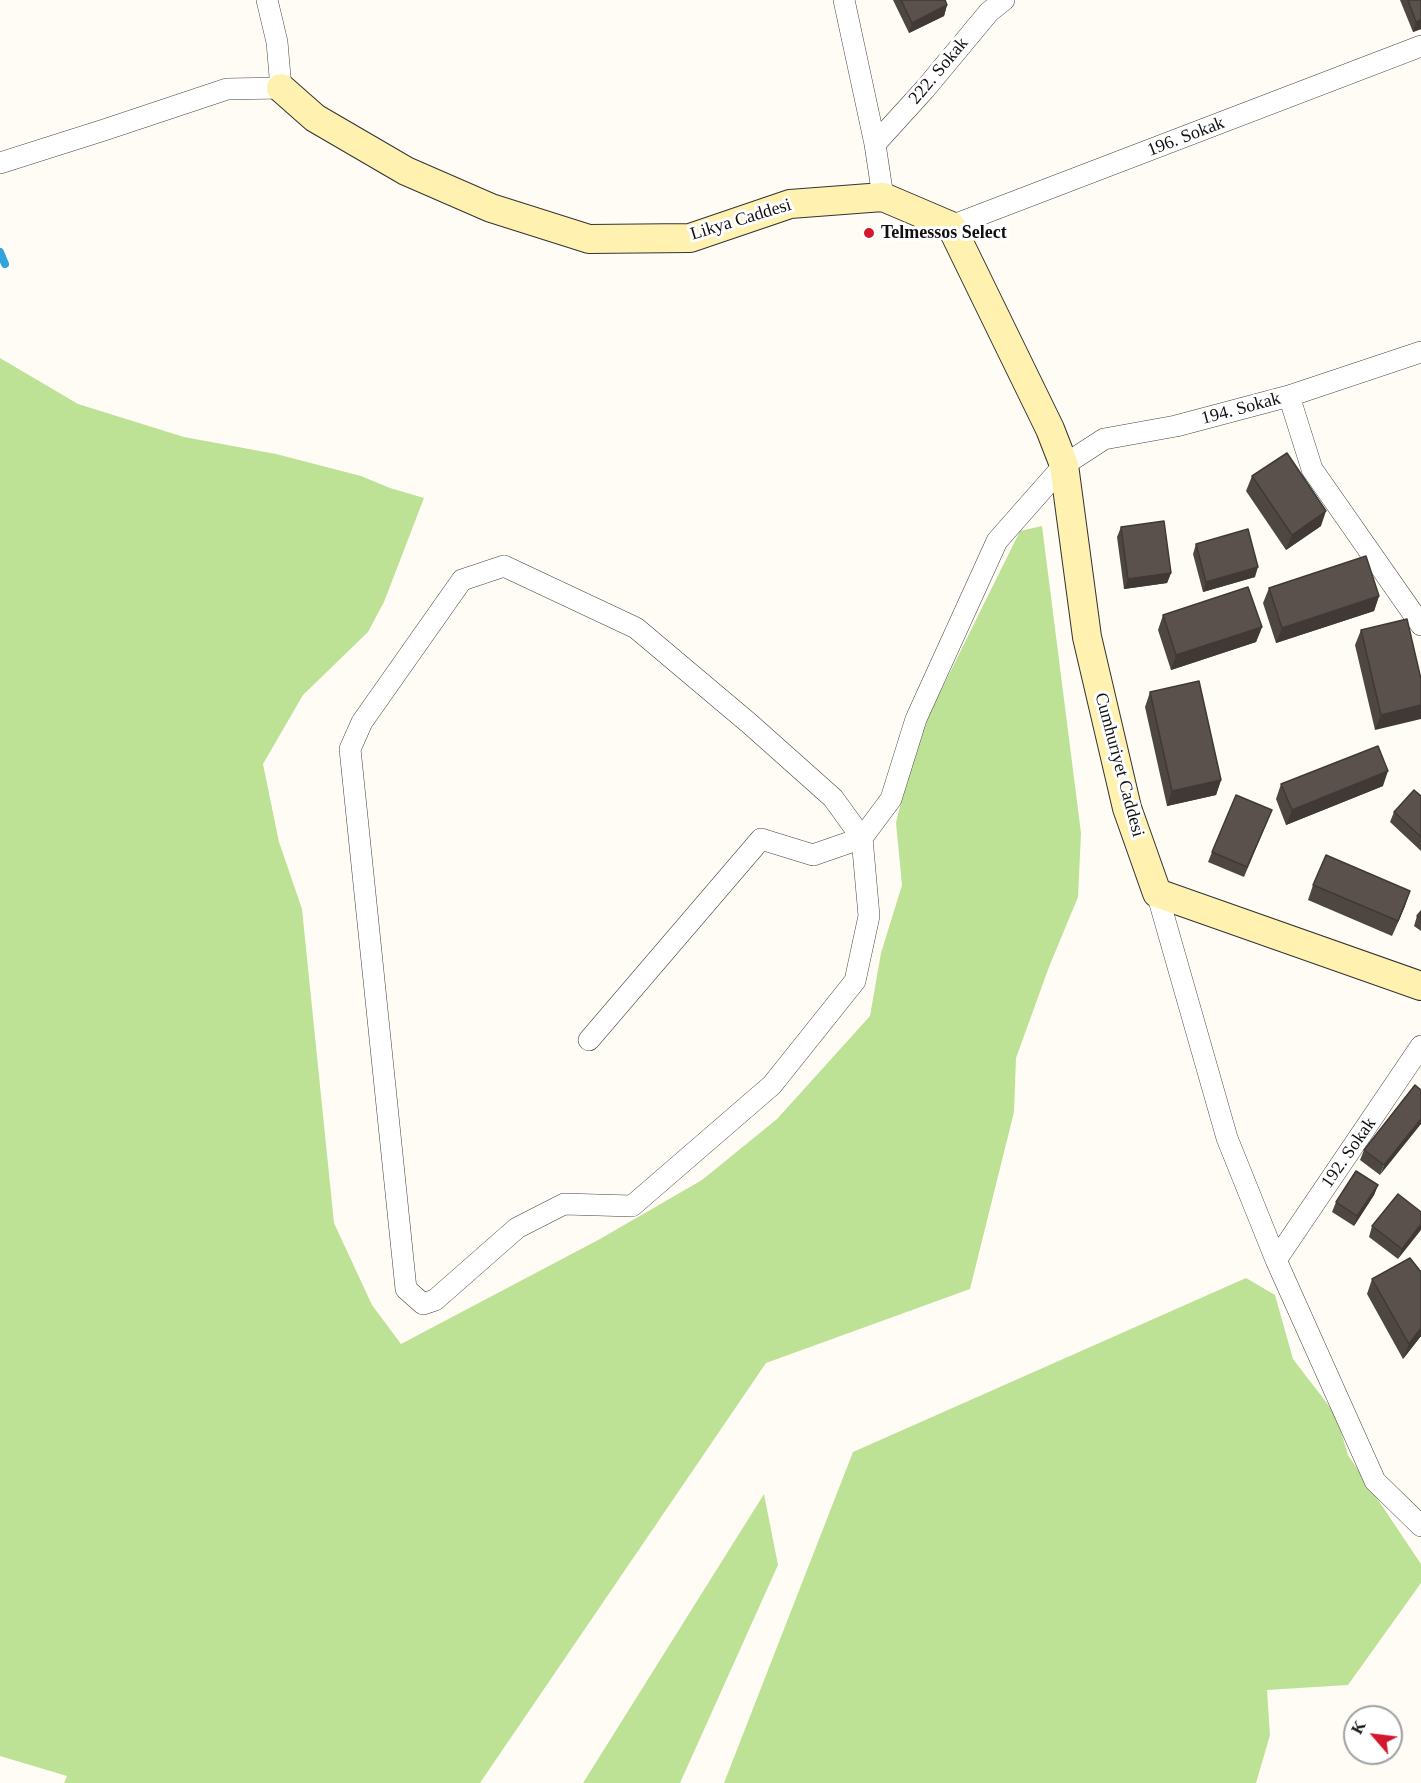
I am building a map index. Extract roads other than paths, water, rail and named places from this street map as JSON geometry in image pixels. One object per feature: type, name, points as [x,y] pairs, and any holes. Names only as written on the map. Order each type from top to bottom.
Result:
[{"type":"street","points":[[0,163],[226,89],[281,88],[277,42],[267,0]]},
{"type":"street","points":[[844,0],[875,144],[883,197]]},
{"type":"street","name":"222. Sokak","points":[[875,144],[925,89],[989,12],[1004,0]]},
{"type":"street","name":"196. Sokak","points":[[951,226],[1421,46]]},
{"type":"street","name":"Likya Caddesi","points":[[281,88],[315,118],[406,171],[491,207],[589,238],[690,238],[789,204],[883,197],[951,226]]},
{"type":"street","points":[[951,226],[1050,429],[1064,465]]},
{"type":"street","name":"194. Sokak","points":[[862,838],[891,799],[916,719],[997,541],[1064,465],[1104,439],[1176,426],[1289,396],[1421,352]]},
{"type":"street","points":[[1289,396],[1312,469],[1421,625]]},
{"type":"street","name":"Cumhuriyet Caddesi","points":[[1064,465],[1087,637],[1127,808],[1157,893]]},
{"type":"street","points":[[504,566],[636,628],[834,798],[862,838],[869,916],[855,981],[772,1085],[632,1206],[564,1204],[517,1228],[435,1300],[423,1304],[405,1289],[350,749],[363,722],[462,580],[504,566]]},
{"type":"street","points":[[590,1040],[761,839],[813,855],[862,838]]},
{"type":"street","points":[[1157,893],[1421,986]]},
{"type":"street","points":[[1157,893],[1227,1138],[1275,1260],[1375,1481],[1421,1526]]},
{"type":"street","name":"192. Sokak","points":[[1275,1260],[1421,1046]]},
{"type":"waterway","points":[[0,252],[5,264]]},
{"type":"place","name":"Telmessos Select","points":[[869,233]]}]
